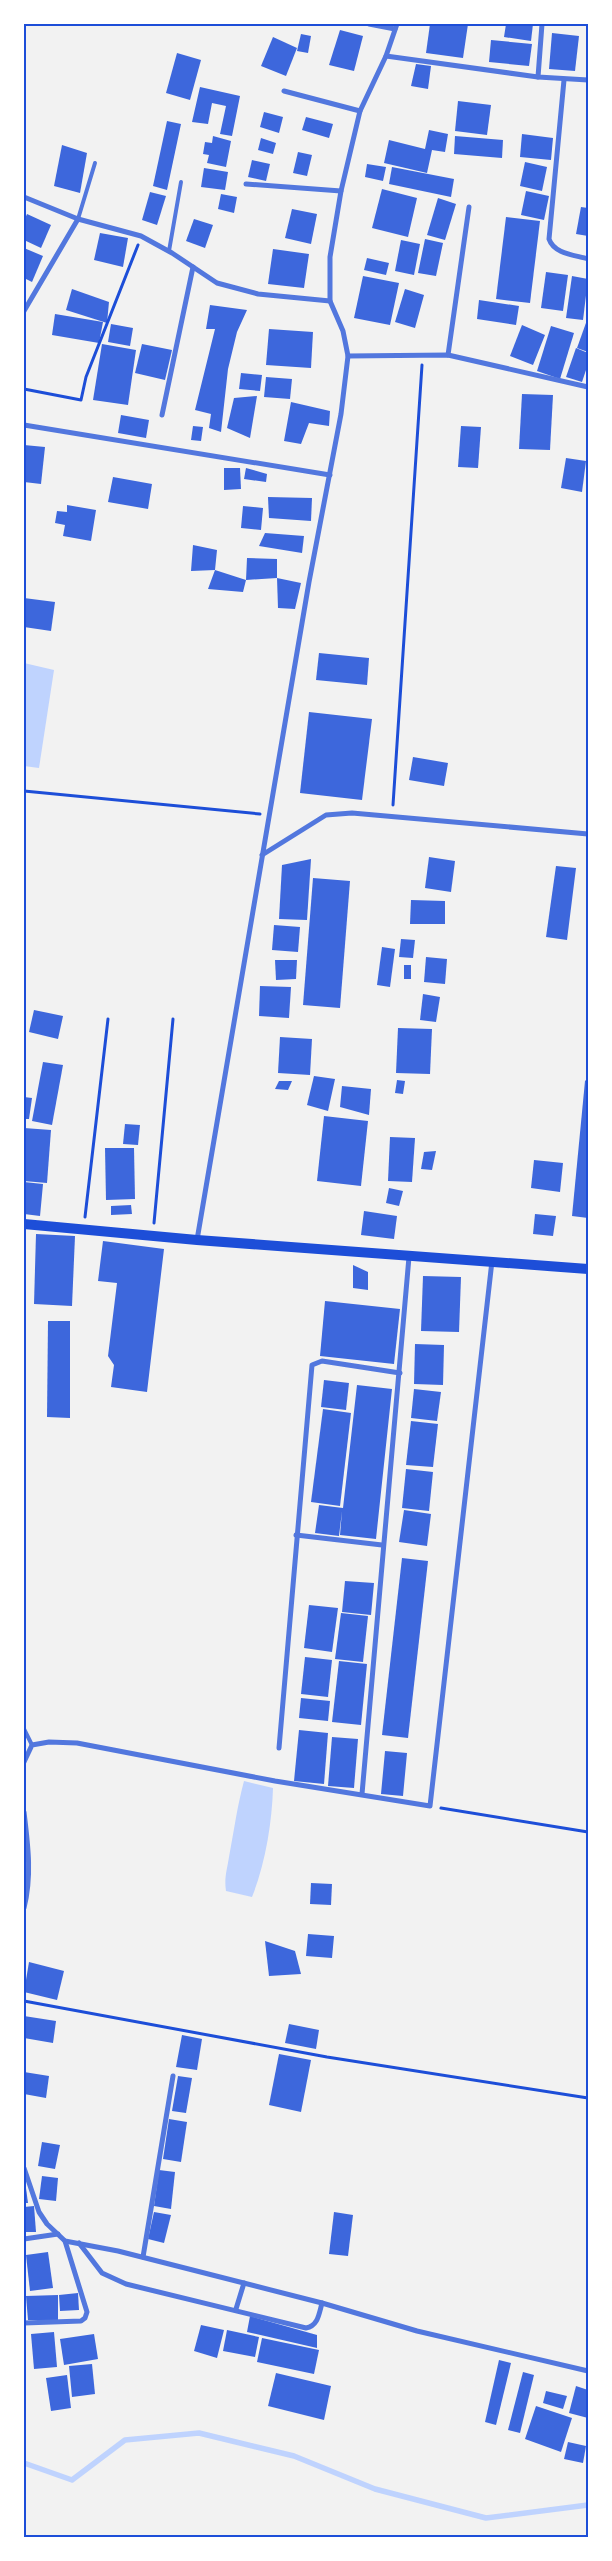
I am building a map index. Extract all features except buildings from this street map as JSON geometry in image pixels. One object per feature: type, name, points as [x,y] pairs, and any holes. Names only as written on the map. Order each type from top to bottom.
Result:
[{"type":"main road","points":[[24,1224],[409,1257],[492,1261],[588,1269]]},
{"type":"street","points":[[197,1240],[309,582],[341,414],[348,356],[343,331],[330,301],[330,257],[340,191],[360,111],[386,56],[396,26],[369,24]]},
{"type":"street","points":[[538,77],[542,24]]},
{"type":"street","points":[[386,56],[538,77],[588,80]]},
{"type":"street","points":[[564,80],[548,239],[550,244],[560,251],[588,259]]},
{"type":"street","points":[[284,91],[360,111]]},
{"type":"street","points":[[246,184],[340,191]]},
{"type":"street","points":[[24,197],[78,219],[141,236],[169,251],[217,283],[258,294],[330,301]]},
{"type":"street","points":[[448,355],[469,207]]},
{"type":"street","points":[[24,311],[78,219]]},
{"type":"street","points":[[162,415],[193,267]]},
{"type":"street","points":[[348,356],[448,355],[588,387]]},
{"type":"street","points":[[24,425],[330,474]]},
{"type":"street","points":[[262,855],[326,815],[352,812],[588,834]]},
{"type":"street","points":[[362,1794],[382,1545],[400,1373],[409,1257]]},
{"type":"street","points":[[24,1762],[32,1746],[49,1742],[77,1743],[276,1781],[430,1806],[492,1261]]},
{"type":"street","points":[[279,1748],[312,1365],[325,1361],[400,1373]]},
{"type":"street","points":[[296,1535],[382,1545]]},
{"type":"street","points":[[24,1812],[30,1866],[30,1882],[24,1908]]},
{"type":"street","points":[[143,2258],[173,2076]]},
{"type":"street","points":[[24,2168],[39,2212],[65,2241],[87,2312],[86,2318],[82,2321],[24,2323]]},
{"type":"street","points":[[24,2240],[58,2234]]},
{"type":"street","points":[[65,2241],[244,2283],[322,2303],[417,2331],[588,2371]]},
{"type":"street","points":[[79,2243],[95,2266],[114,2279],[306,2328],[312,2327],[316,2322],[322,2303]]},
{"type":"street","points":[[236,2309],[244,2283]]},
{"type":"lane","points":[[78,219],[95,163]]},
{"type":"lane","points":[[169,251],[181,182]]},
{"type":"lane","points":[[24,1729],[32,1746]]},
{"type":"path","points":[[24,389],[81,400],[86,377],[141,236]]},
{"type":"path","points":[[392,816],[422,356]]},
{"type":"path","points":[[24,791],[270,815]]},
{"type":"path","points":[[84,1230],[108,1019]]},
{"type":"path","points":[[153,1236],[172,1019]]},
{"type":"path","points":[[430,1806],[588,1832]]},
{"type":"path","points":[[24,2001],[327,2057],[588,2098]]},
{"type":"water","points":[[24,663],[54,670],[39,768],[24,766]]},
{"type":"water","points":[[244,1781],[273,1788],[267,1844],[261,1871],[252,1897],[226,1891],[225,1886],[237,1810]]},
{"type":"waterway","points":[[24,2463],[72,2480],[125,2440],[199,2433],[294,2456],[375,2489],[486,2518],[588,2505]]}]
